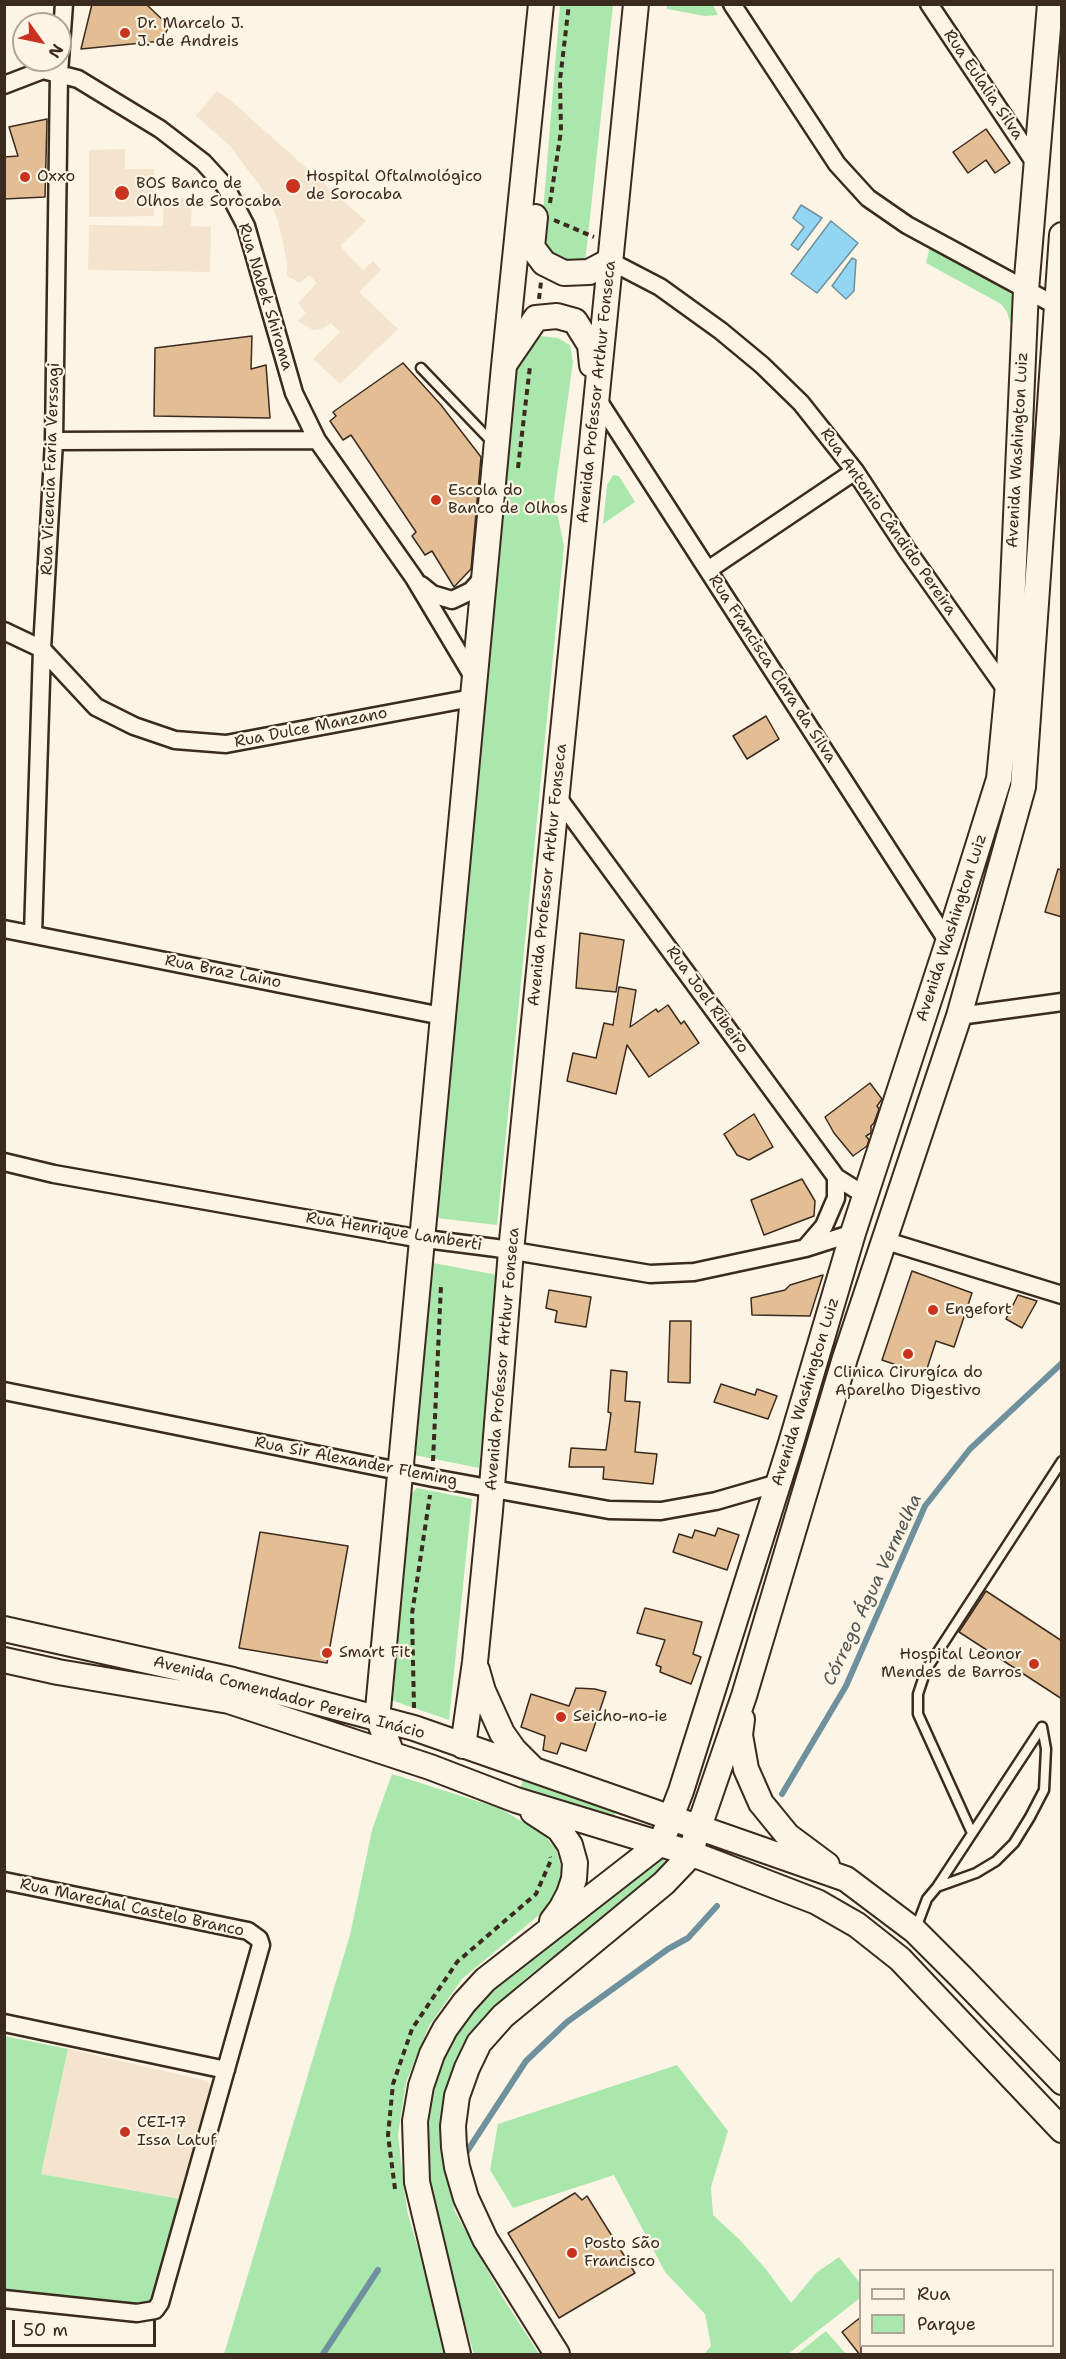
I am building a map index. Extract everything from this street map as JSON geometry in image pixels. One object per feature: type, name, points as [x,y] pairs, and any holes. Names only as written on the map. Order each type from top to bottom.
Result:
[{"type":"main road","points":[[392,1754],[378,1718],[442,1016],[541,4]]},
{"type":"main road","name":"Avenida Professor Arthur Fonseca","points":[[462,1746],[475,1662],[493,1488],[511,1251],[636,4]]},
{"type":"main road","name":"Avenida Washington Luiz","points":[[671,1818],[778,1482],[853,1233],[999,779],[1007,691],[1026,290],[1050,4]]},
{"type":"main road","points":[[534,66],[544,135],[532,247],[544,263],[564,273],[589,272],[610,261]]},
{"type":"main road","name":"Avenida Washington Luiz","points":[[698,1827],[744,1696],[841,1369],[959,1016],[1023,787],[1046,441],[1060,308],[1062,236]]},
{"type":"main road","points":[[504,366],[536,318],[557,316],[575,321],[590,345],[596,397]]},
{"type":"main road","name":"Avenida Comendador Pereira Inácio","points":[[4,1629],[233,1680],[414,1728],[846,1879],[915,1931],[1062,2082]]},
{"type":"main road","name":"Avenida Comendador Pereira Inácio","points":[[4,1660],[58,1672],[229,1701],[430,1767],[516,1800],[661,1843],[817,1902],[857,1925],[900,1959],[1062,2130]]},
{"type":"main road","points":[[475,1662],[483,1691],[502,1733],[534,1771]]},
{"type":"main road","points":[[744,1696],[740,1735],[746,1769],[758,1798],[788,1836],[846,1879]]},
{"type":"main road","points":[[430,1767],[451,1757],[462,1746]]},
{"type":"main road","points":[[516,1800],[560,1829],[570,1845],[575,1863],[574,1879],[561,1909],[534,1943]]},
{"type":"main road","points":[[458,2355],[417,2182],[415,2121],[421,2086],[432,2054],[445,2029],[485,1980],[661,1843],[671,1818]]},
{"type":"main road","points":[[557,2355],[485,2239],[466,2198],[454,2147],[453,2126],[457,2096],[479,2043],[503,2016],[676,1872],[690,1853],[698,1827]]},
{"type":"street","name":"Rua Vicencia Faria Verssagi","points":[[33,934],[42,649],[54,441],[59,73],[64,4]]},
{"type":"street","points":[[732,4],[837,164],[868,198],[907,225],[1060,308]]},
{"type":"street","name":"Rua Eulalia Silva","points":[[929,4],[1037,166]]},
{"type":"street","points":[[4,85],[44,69],[59,73]]},
{"type":"street","name":"Rua Nabek Shiroma","points":[[59,73],[78,79],[160,129],[202,162],[225,186],[246,226],[294,393],[317,440],[414,578],[474,689]]},
{"type":"street","name":"Rua Antonio Cândido Pereira","points":[[610,261],[660,287],[762,364],[801,403],[855,471],[907,550],[1007,691]]},
{"type":"street","name":"Rua Francisca Clara da Silva","points":[[596,397],[948,942]]},
{"type":"street","points":[[54,441],[317,440]]},
{"type":"street","points":[[708,570],[855,471]]},
{"type":"street","name":"Rua Nabek Shiroma","points":[[414,578],[432,594],[452,600],[471,591],[486,573]]},
{"type":"street","name":"Rua Dulce Manzano","points":[[4,631],[42,649],[96,707],[134,726],[175,741],[226,744],[474,689]]},
{"type":"street","name":"Rua Joel Ribeiro","points":[[556,795],[836,1177],[866,1196]]},
{"type":"street","name":"Rua Braz Laino","points":[[4,929],[442,1016]]},
{"type":"street","points":[[959,1016],[1062,1002]]},
{"type":"street","name":"Rua Henrique Lamberti","points":[[4,1162],[65,1176],[423,1238],[650,1274],[694,1272],[806,1248],[853,1233]]},
{"type":"street","points":[[806,1248],[824,1226],[836,1198],[836,1177]]},
{"type":"street","points":[[883,1240],[1062,1295]]},
{"type":"street","name":"Rua Sir Alexander Fleming","points":[[4,1391],[432,1478],[609,1510],[661,1511],[716,1501],[778,1482]]},
{"type":"street","name":"Rua Marechal Castelo Branco","points":[[4,1881],[248,1931],[259,1939],[260,1952],[160,2303],[154,2310],[137,2313],[4,2299]]},
{"type":"street","points":[[4,2023],[226,2070]]},
{"type":"lane","points":[[421,368],[497,447]]},
{"type":"lane","points":[[972,1833],[918,1714],[918,1694],[926,1670],[1062,1461]]},
{"type":"lane","points":[[915,1931],[927,1899],[938,1887],[1042,1727],[1046,1749],[1044,1790],[1014,1843],[996,1861],[986,1867],[938,1887]]},
{"type":"path","points":[[549,206],[561,131],[560,80],[569,4]]},
{"type":"path","points":[[536,318],[544,263]]},
{"type":"path","points":[[517,479],[530,363]]},
{"type":"path","points":[[414,1728],[412,1614],[432,1478],[442,1276]]},
{"type":"path","points":[[396,2195],[388,2135],[393,2084],[412,2029],[457,1962],[536,1894],[551,1860],[547,1849]]},
{"type":"shaded area","points":[[217,91],[229,99],[366,221],[340,246],[363,270],[373,261],[381,270],[359,292],[398,329],[340,384],[313,359],[340,332],[331,323],[321,329],[313,330],[298,321],[306,313],[298,303],[317,283],[309,275],[300,283],[287,276],[287,262],[277,218],[265,193],[230,146],[196,116]]},
{"type":"shaded area","name":"BOS Banco de Olhos de Sorocaba","points":[[125,149],[125,169],[154,169],[154,216],[89,217],[89,150]]},
{"type":"shaded area","points":[[164,198],[192,198],[191,226],[211,227],[210,272],[88,270],[89,225],[163,226]]},
{"type":"shaded area","name":"CEI-17 Issa Latuf","points":[[68,2049],[208,2081],[212,2089],[180,2199],[41,2174]]},
{"type":"green space","points":[[560,5],[613,5],[585,263],[567,267],[540,248]]},
{"type":"green space","points":[[667,5],[713,5],[718,15],[705,16],[667,9]]},
{"type":"green space","points":[[930,247],[993,281],[1015,297],[1018,407],[1009,408],[1014,335],[1007,312],[1001,304],[926,263]]},
{"type":"green space","points":[[541,336],[558,338],[570,345],[573,362],[554,498],[564,546],[497,1225],[428,1217],[516,363],[527,344]]},
{"type":"green space","points":[[613,475],[619,476],[635,502],[603,524],[607,485]]},
{"type":"green space","points":[[433,1263],[498,1275],[479,1468],[414,1455]]},
{"type":"green space","points":[[417,1488],[472,1499],[449,1720],[391,1700],[410,1495]]},
{"type":"green space","points":[[392,1774],[499,1808],[542,1833],[556,1849],[561,1866],[562,1881],[557,1900],[462,1979],[429,2026],[406,2082],[398,2135],[407,2211],[449,2354],[224,2354],[350,1935],[372,1830]]},
{"type":"green space","points":[[523,1779],[616,1810],[613,1821],[520,1790]]},
{"type":"green space","points":[[662,1857],[666,1863],[663,1872],[526,1978],[496,2006],[477,2028],[446,2096],[441,2135],[445,2170],[455,2212],[503,2298],[539,2354],[474,2354],[451,2276],[430,2186],[424,2138],[428,2096],[442,2059],[462,2019],[492,1986]]},
{"type":"green space","points":[[5,2036],[68,2049],[41,2174],[180,2199],[155,2295],[147,2305],[138,2306],[5,2289]]},
{"type":"green space","points":[[677,2065],[728,2131],[711,2187],[713,2215],[765,2268],[791,2303],[816,2273],[839,2257],[859,2282],[859,2299],[788,2354],[704,2354],[711,2346],[705,2314],[665,2272],[614,2175],[513,2208],[490,2170],[498,2124]]},
{"type":"green space","points":[[826,2331],[846,2354],[797,2354]]},
{"type":"water","points":[[801,205],[822,218],[798,250],[791,245],[804,227],[793,218]]},
{"type":"water","points":[[831,221],[858,243],[817,293],[791,274]]},
{"type":"water","points":[[852,258],[856,260],[854,291],[846,299],[832,286]]},
{"type":"building","name":"Dr. Marcelo J. J. de Andreis","points":[[92,4],[146,4],[169,26],[162,41],[81,49]]},
{"type":"building","name":"Oxxo","points":[[47,119],[45,197],[4,199],[4,157],[18,156],[9,127]]},
{"type":"building","points":[[986,129],[1010,163],[995,173],[986,160],[968,173],[953,152]]},
{"type":"building","points":[[252,336],[251,369],[266,365],[270,418],[154,416],[155,348]]},
{"type":"building","name":"Escola do Banco de Olhos","points":[[403,363],[441,405],[481,457],[471,569],[454,587],[432,551],[425,555],[412,536],[416,532],[351,435],[343,440],[330,421],[336,416],[333,412]]},
{"type":"building","points":[[766,716],[779,739],[747,759],[733,736]]},
{"type":"building","points":[[1058,869],[1062,870],[1062,917],[1045,912]]},
{"type":"building","points":[[580,933],[624,940],[616,992],[576,988]]},
{"type":"building","points":[[619,987],[636,990],[630,1027],[656,1009],[658,1012],[668,1005],[681,1024],[684,1021],[699,1043],[649,1077],[627,1045],[616,1094],[567,1081],[573,1053],[596,1058],[604,1023],[613,1025]]},
{"type":"building","points":[[870,1083],[882,1099],[877,1106],[879,1109],[871,1126],[871,1133],[866,1136],[869,1140],[867,1146],[853,1156],[834,1133],[825,1117]]},
{"type":"building","points":[[754,1114],[773,1147],[749,1160],[737,1155],[724,1134]]},
{"type":"building","points":[[802,1179],[815,1201],[814,1216],[764,1235],[751,1200]]},
{"type":"building","name":"Engefort","points":[[912,1271],[972,1293],[954,1347],[936,1341],[925,1375],[882,1360]]},
{"type":"building","points":[[823,1275],[810,1316],[752,1315],[751,1298],[785,1290],[790,1285]]},
{"type":"building","points":[[549,1290],[591,1297],[586,1327],[555,1322],[557,1311],[546,1308]]},
{"type":"building","points":[[1018,1295],[1037,1301],[1022,1328],[1006,1319]]},
{"type":"building","points":[[670,1321],[691,1321],[690,1383],[668,1382]]},
{"type":"building","points":[[611,1370],[627,1372],[625,1401],[640,1402],[635,1452],[657,1454],[653,1484],[603,1479],[604,1467],[569,1467],[571,1448],[606,1450],[611,1413],[608,1412]]},
{"type":"building","points":[[721,1384],[755,1395],[757,1389],[777,1396],[768,1419],[714,1402]]},
{"type":"building","points":[[718,1528],[739,1535],[727,1570],[673,1552],[679,1534],[692,1538],[695,1530],[715,1536]]},
{"type":"building","points":[[260,1532],[348,1546],[327,1663],[239,1648]]},
{"type":"building","name":"Hospital Leonor Mendes de Barros","points":[[986,1591],[1062,1641],[1062,1699],[959,1632]]},
{"type":"building","points":[[645,1608],[702,1622],[693,1654],[701,1657],[691,1684],[660,1672],[661,1667],[656,1665],[665,1640],[637,1633]]},
{"type":"building","name":"Seicho-no-ie","points":[[576,1688],[606,1692],[586,1751],[561,1743],[557,1754],[543,1750],[545,1736],[521,1727],[531,1694],[569,1706]]},
{"type":"building","name":"Posto São Francisco","points":[[575,2193],[582,2200],[587,2196],[635,2273],[559,2318],[508,2233]]},
{"type":"building","points":[[859,2319],[861,2355],[860,2355],[842,2332]]},
{"type":"waterway","name":"Córrego Água Vermelha","points":[[782,1794],[846,1686],[925,1506],[970,1449],[1062,1363]]},
{"type":"waterway","points":[[466,2153],[526,2061],[567,2022],[668,1949],[688,1938],[717,1906]]},
{"type":"waterway","points":[[323,2354],[378,2270]]},
{"type":"place","name":"Dr. Marcelo J. J. de Andreis","points":[[125,33]]},
{"type":"place","name":"Oxxo","points":[[25,177]]},
{"type":"place","name":"Hospital Oftalmológico de Sorocaba","points":[[293,186]]},
{"type":"place","name":"BOS Banco de Olhos de Sorocaba","points":[[122,193]]},
{"type":"place","name":"Escola do Banco de Olhos","points":[[436,500]]},
{"type":"place","name":"Engefort","points":[[933,1310]]},
{"type":"place","name":"Clinica Cirurgíca do Aparelho Digestivo","points":[[908,1354]]},
{"type":"place","name":"Smart Fit","points":[[327,1653]]},
{"type":"place","name":"Hospital Leonor Mendes de Barros","points":[[1034,1664]]},
{"type":"place","name":"Seicho-no-ie","points":[[561,1717]]},
{"type":"place","name":"CEI-17 Issa Latuf","points":[[125,2132]]},
{"type":"place","name":"Posto São Francisco","points":[[572,2253]]}]
